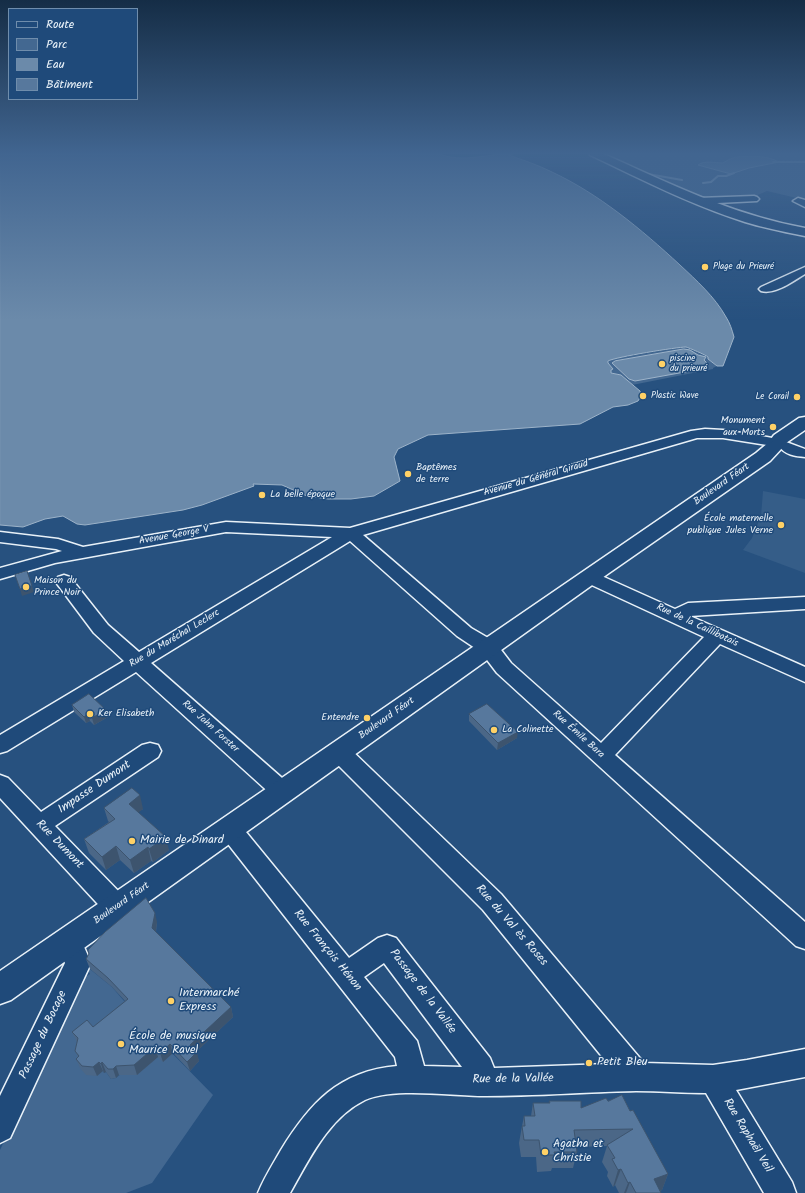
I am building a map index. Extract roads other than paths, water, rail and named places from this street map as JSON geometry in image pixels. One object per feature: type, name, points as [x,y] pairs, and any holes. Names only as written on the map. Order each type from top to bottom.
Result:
[{"type":"main road","points":[[718,209],[758,222],[805,232]]},
{"type":"main road","name":"Boulevard Féart","points":[[0,989],[763,457],[778,442],[805,422]]},
{"type":"street","points":[[765,289],[805,270]]},
{"type":"street","name":"Avenue du Général Giraud","points":[[350,533],[696,434],[722,433],[778,442],[794,451],[805,453]]},
{"type":"street","name":"Avenue George V","points":[[0,574],[52,558],[226,527],[350,533]]},
{"type":"street","name":"Rue Émile Bara","points":[[350,533],[366,545],[464,632],[488,648],[504,668],[805,938]]},
{"type":"street","name":"Rue du Maréchal Leclerc","points":[[0,745],[350,533]]},
{"type":"street","points":[[0,537],[58,544],[76,550],[78,553]]},
{"type":"street","name":"Rue de la Caillibotais","points":[[589,577],[805,675]]},
{"type":"street","name":"Rue John Forster","points":[[64,581],[101,629],[282,792]]},
{"type":"street","points":[[676,616],[688,609],[805,603]]},
{"type":"street","points":[[601,756],[717,635]]},
{"type":"street","name":"Impasse Dumont","points":[[39,825],[150,751]]},
{"type":"street","name":"Rue du Val ès Roses","points":[[338,752],[492,902],[637,1077]]},
{"type":"street","name":"Rue Dumont","points":[[0,784],[117,907]]},
{"type":"street","name":"Rue François Hénon","points":[[229,828],[407,1051],[414,1080]]},
{"type":"street","name":"Passage du Bocage","points":[[0,1128],[78,963],[69,941]]},
{"type":"street","name":"Passage de la Vallée","points":[[346,975],[387,946],[480,1068],[482,1082]]},
{"type":"street","name":"Rue de la Vallée","points":[[273,1193],[308,1135],[324,1115],[337,1102],[357,1089],[370,1084],[414,1080],[482,1082],[637,1077],[713,1079],[805,1063]]},
{"type":"street","name":"Rue Raphaël Veil","points":[[713,1079],[782,1193]]},
{"type":"water","points":[[0,209],[613,209],[650,238],[711,296],[722,310],[731,327],[734,337],[723,366],[717,366],[708,359],[707,356],[686,347],[660,350],[608,361],[613,369],[611,370],[611,373],[621,375],[640,391],[641,396],[638,401],[628,405],[613,407],[580,424],[428,435],[398,449],[394,457],[400,481],[374,496],[351,499],[328,499],[307,496],[282,485],[253,484],[254,486],[202,505],[183,510],[85,525],[77,524],[63,516],[45,519],[23,527],[0,525]]},
{"type":"water","name":"piscine du prieuré","points":[[684,349],[706,357],[704,360],[709,365],[707,365],[707,368],[635,381],[629,379],[612,363],[615,361]]},
{"type":"place","name":"Plage du Prieuré","points":[[705,267]]},
{"type":"place","name":"piscine du prieuré","points":[[662,364]]},
{"type":"place","name":"Plastic Wave","points":[[643,396]]},
{"type":"place","name":"Le Corail","points":[[797,397]]},
{"type":"place","name":"Monument aux Morts","points":[[773,427]]},
{"type":"place","name":"Baptêmes de terre","points":[[408,474]]},
{"type":"place","name":"La belle époque","points":[[262,495]]},
{"type":"place","name":"École maternelle publique Jules Verne","points":[[781,525]]},
{"type":"place","name":"Maison du Prince Noir","points":[[26,587]]},
{"type":"place","name":"Ker Elisabeth","points":[[90,714]]},
{"type":"place","name":"Entendre","points":[[367,718]]},
{"type":"place","name":"La Colinette","points":[[494,730]]},
{"type":"place","name":"Mairie de Dinard","points":[[132,841]]},
{"type":"place","name":"Intermarché Express","points":[[171,1001]]},
{"type":"place","name":"École de musique Maurice Ravel","points":[[121,1044]]},
{"type":"place","name":"Petit Bleu","points":[[589,1063]]},
{"type":"place","name":"Agatha et Christie","points":[[545,1152]]}]
